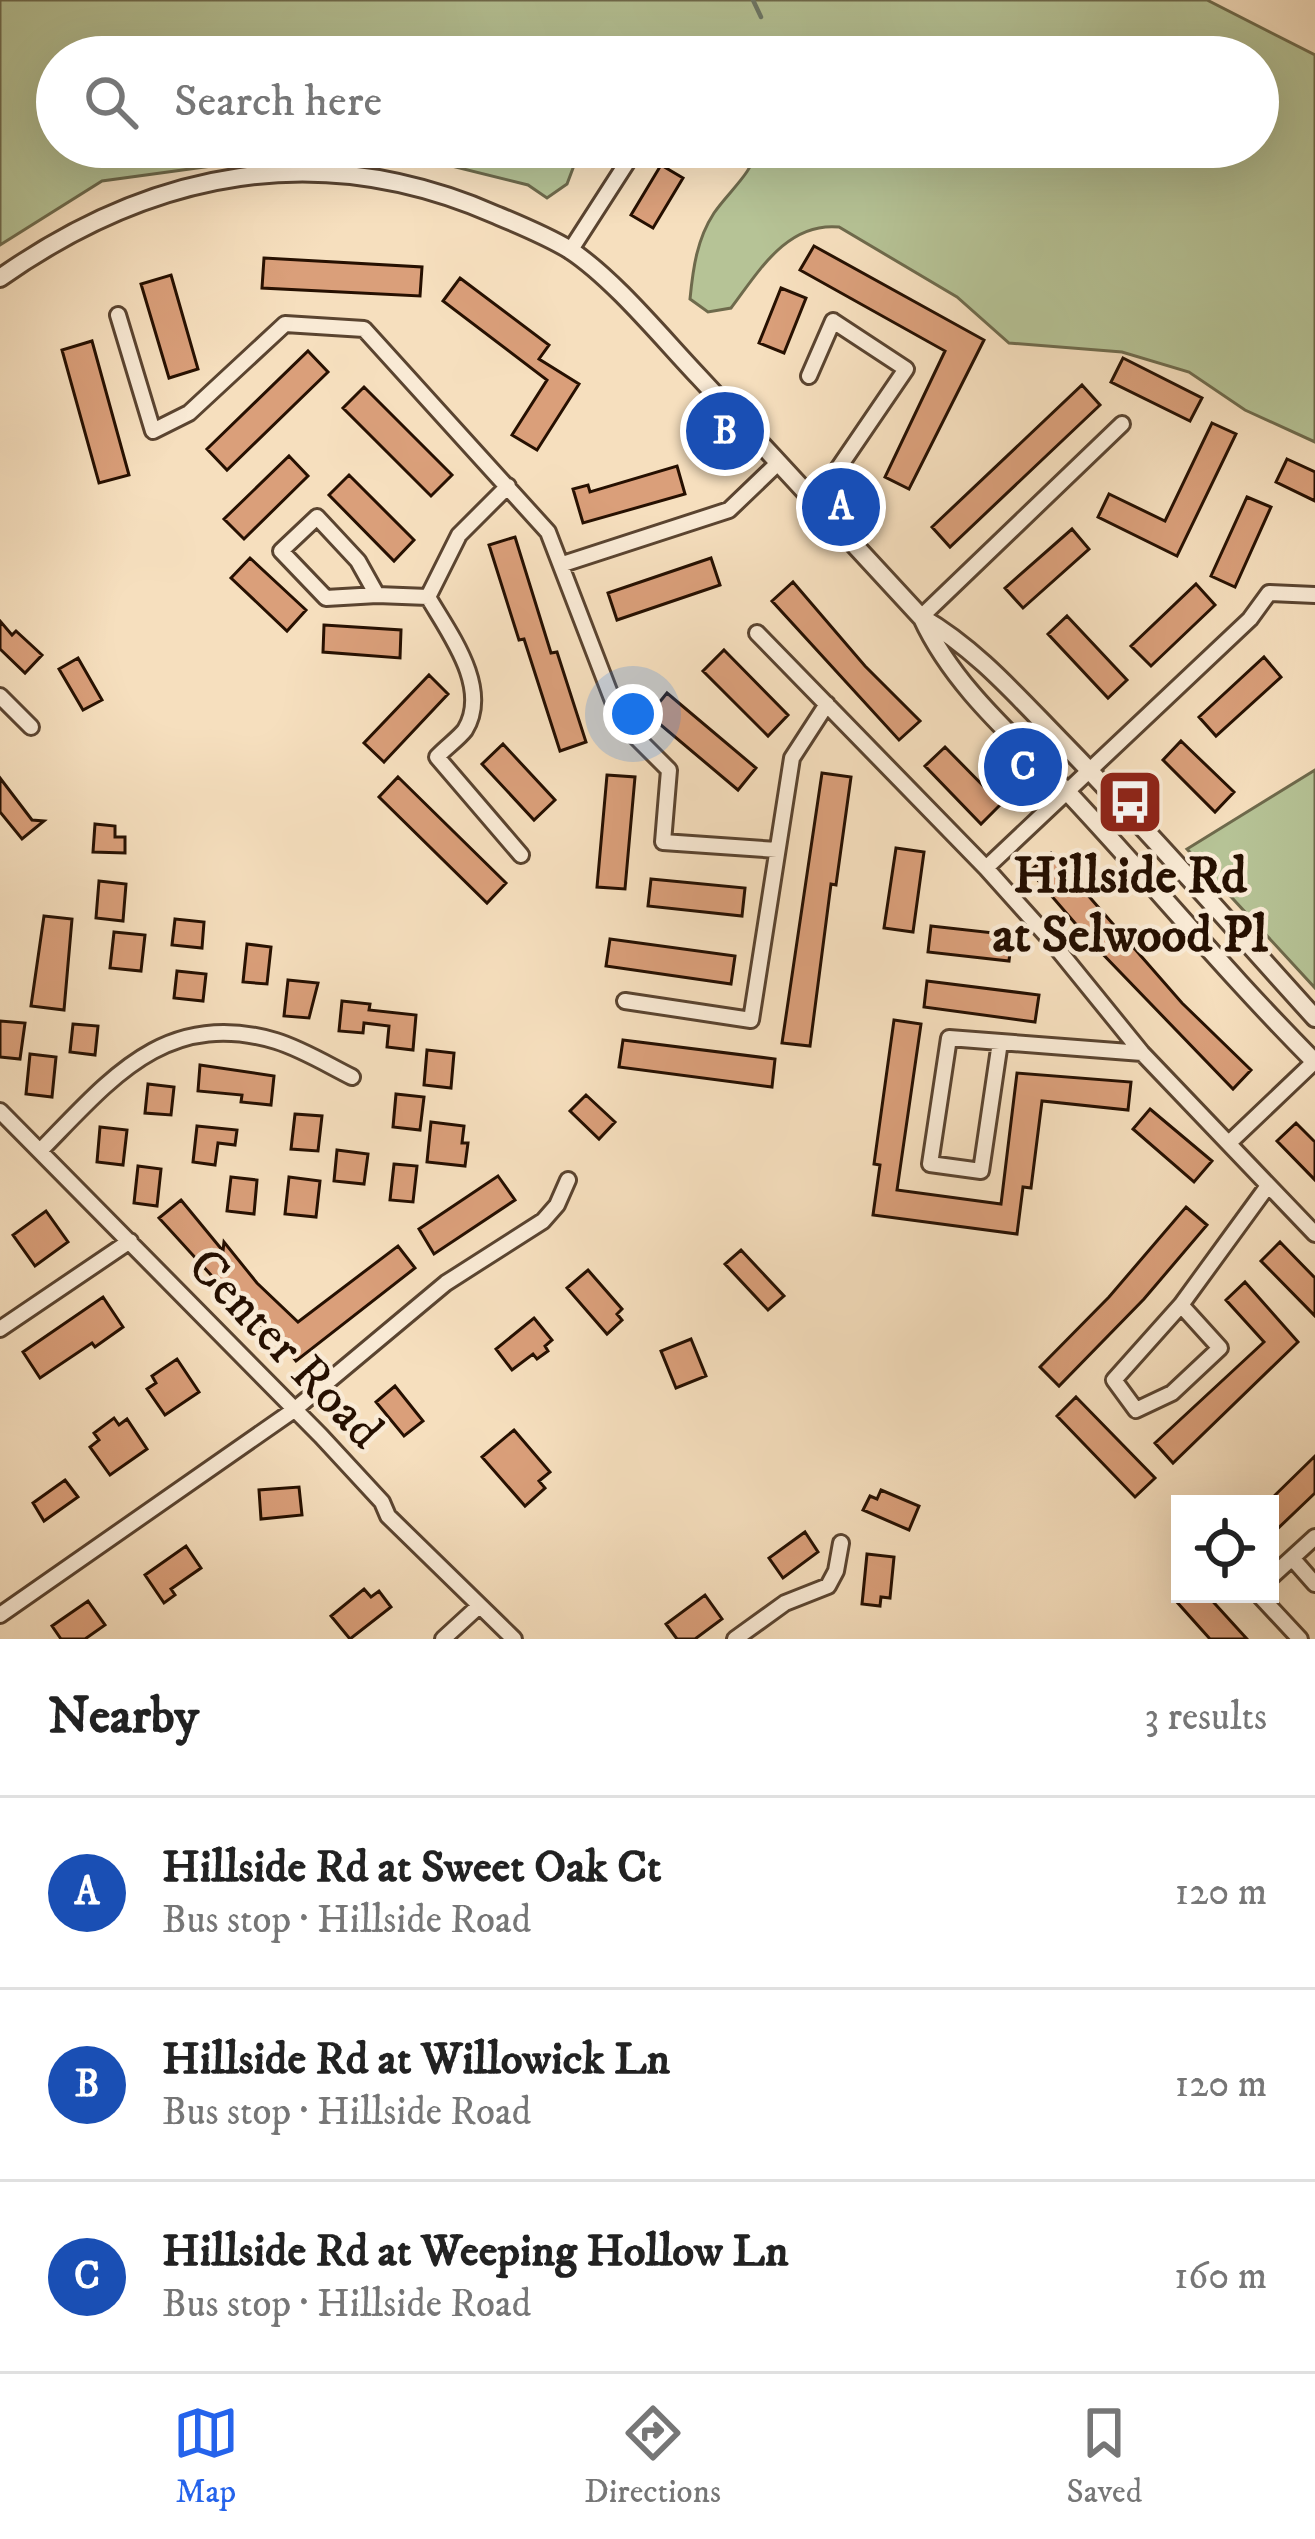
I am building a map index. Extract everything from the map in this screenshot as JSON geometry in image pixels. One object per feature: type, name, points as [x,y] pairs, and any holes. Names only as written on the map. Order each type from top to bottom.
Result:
[{"type":"street","points":[[570,251],[623,168]]},
{"type":"street","points":[[0,278],[49,245],[140,200],[210,180],[296,172],[376,178],[428,189],[460,199],[570,251],[643,318],[921,617],[973,696],[1315,1062],[1230,1142]]},
{"type":"street","points":[[118,315],[153,430],[189,413],[285,323],[364,328],[548,532],[616,709],[669,770],[663,842],[777,850]]},
{"type":"street","points":[[809,376],[833,321],[906,369],[815,502]]},
{"type":"street","points":[[921,617],[1122,424]]},
{"type":"street","points":[[562,564],[729,509],[778,463]]},
{"type":"street","points":[[428,597],[459,535],[508,486]]},
{"type":"street","points":[[377,595],[358,561],[317,517],[281,551],[326,598],[428,597]]},
{"type":"street","points":[[986,868],[1250,619],[1269,593],[1315,595]]},
{"type":"street","points":[[428,597],[454,642],[476,696],[465,729],[437,757],[521,855]]},
{"type":"street","points":[[921,617],[950,633],[1000,678],[1315,1018]]},
{"type":"street","points":[[757,633],[986,868],[1142,1053],[1315,1234]]},
{"type":"street","points":[[0,695],[31,727]]},
{"type":"street","points":[[625,1001],[751,1020],[792,758],[826,704]]},
{"type":"street","points":[[40,1151],[136,1058],[190,1037],[227,1032],[281,1042],[352,1077]]},
{"type":"street","points":[[1000,1042],[981,1171],[930,1164],[949,1038],[1142,1053]]},
{"type":"street","name":"Center Road","points":[[0,1111],[294,1410],[382,1502],[388,1516],[514,1639]]},
{"type":"street","points":[[0,1615],[294,1410],[446,1283],[543,1221],[557,1205],[568,1180]]},
{"type":"street","points":[[1181,1305],[1220,1348],[1172,1394],[1136,1409],[1114,1380],[1181,1305],[1267,1186]]},
{"type":"street","points":[[0,1329],[130,1241]]},
{"type":"street","points":[[1279,1570],[1315,1537]]},
{"type":"street","points":[[735,1639],[785,1604],[828,1586],[841,1544]]},
{"type":"street","points":[[1292,1558],[1315,1583]]},
{"type":"street","points":[[1266,1603],[1300,1639]]},
{"type":"street","points":[[443,1639],[479,1606]]},
{"type":"green space","points":[[0,0],[1207,0],[1278,36],[36,36],[36,168],[198,168],[102,181],[0,245]]},
{"type":"green space","points":[[1279,37],[1315,55],[1315,442],[1245,410],[1189,372],[1122,352],[1009,343],[957,297],[839,227],[804,232],[789,241],[731,308],[708,312],[690,299],[694,265],[714,213],[750,168],[1279,168]]},
{"type":"green space","points":[[460,168],[573,168],[567,184],[547,198],[528,185]]},
{"type":"green space","points":[[1315,770],[1315,988],[1187,849]]},
{"type":"building","points":[[659,168],[683,178],[653,228],[631,215]]},
{"type":"building","points":[[814,246],[984,340],[909,489],[885,477],[945,351],[800,270]]},
{"type":"building","points":[[264,258],[422,267],[420,296],[262,288]]},
{"type":"building","points":[[171,275],[198,369],[169,378],[141,284]]},
{"type":"building","points":[[460,278],[549,345],[539,359],[579,384],[537,450],[512,435],[547,380],[443,301]]},
{"type":"building","points":[[781,288],[806,298],[784,353],[759,343]]},
{"type":"building","points":[[92,341],[129,475],[99,483],[62,350]]},
{"type":"building","points":[[308,351],[328,372],[227,470],[207,449]]},
{"type":"building","points":[[1123,358],[1202,398],[1190,421],[1111,382]]},
{"type":"building","points":[[1082,385],[1100,405],[950,547],[932,527]]},
{"type":"building","points":[[364,387],[452,475],[431,496],[343,408]]},
{"type":"building","points":[[1212,423],[1236,434],[1177,556],[1098,517],[1109,494],[1165,521]]},
{"type":"building","points":[[289,456],[308,476],[244,539],[224,519]]},
{"type":"building","points":[[1287,459],[1315,472],[1315,501],[1276,482]]},
{"type":"building","points":[[677,466],[685,494],[583,523],[573,489],[588,485],[590,492]]},
{"type":"building","points":[[349,475],[414,540],[394,561],[329,495]]},
{"type":"building","points":[[1247,497],[1271,507],[1235,587],[1211,576]]},
{"type":"building","points":[[1072,529],[1089,549],[1023,608],[1005,588]]},
{"type":"building","points":[[515,537],[551,653],[557,652],[586,742],[560,751],[489,545]]},
{"type":"building","points":[[250,558],[306,610],[287,631],[231,578]]},
{"type":"building","points":[[711,558],[720,585],[617,620],[608,593]]},
{"type":"building","points":[[793,582],[920,721],[899,740],[772,601]]},
{"type":"building","points":[[1196,584],[1215,605],[1151,666],[1131,646]]},
{"type":"building","points":[[1067,616],[1127,680],[1108,698],[1048,634]]},
{"type":"building","points":[[0,621],[42,655],[25,673],[0,649]]},
{"type":"building","points":[[324,625],[401,630],[400,658],[323,652]]},
{"type":"building","points":[[724,650],[788,715],[768,736],[703,671]]},
{"type":"building","points":[[1264,657],[1281,677],[1216,736],[1199,717]]},
{"type":"building","points":[[78,658],[102,700],[83,710],[59,669]]},
{"type":"building","points":[[429,675],[448,694],[384,762],[364,743]]},
{"type":"building","points":[[667,693],[756,768],[738,790],[649,715]]},
{"type":"building","points":[[1181,741],[1234,792],[1215,812],[1163,760]]},
{"type":"building","points":[[503,744],[555,800],[534,820],[482,764]]},
{"type":"building","points":[[945,747],[1001,804],[981,824],[925,766]]},
{"type":"building","points":[[822,773],[851,777],[836,885],[831,884],[810,1046],[782,1043]]},
{"type":"building","points":[[607,775],[635,777],[625,889],[597,887]]},
{"type":"building","points":[[398,777],[506,883],[487,903],[379,797]]},
{"type":"building","points":[[0,778],[32,820],[44,821],[22,839],[0,812]]},
{"type":"building","points":[[95,824],[115,826],[115,837],[125,837],[125,853],[93,852]]},
{"type":"building","points":[[896,848],[924,852],[913,932],[884,928]]},
{"type":"building","points":[[1051,853],[1182,1003],[1251,1070],[1233,1089],[1093,944],[1030,871]]},
{"type":"building","points":[[651,879],[745,888],[742,916],[648,906]]},
{"type":"building","points":[[99,881],[126,884],[123,921],[96,918]]},
{"type":"building","points":[[44,916],[72,919],[64,1010],[31,1006]]},
{"type":"building","points":[[175,919],[204,922],[202,948],[172,945]]},
{"type":"building","points":[[931,926],[1012,935],[1009,961],[928,952]]},
{"type":"building","points":[[114,932],[145,935],[141,971],[110,968]]},
{"type":"building","points":[[610,939],[735,956],[731,984],[606,966]]},
{"type":"building","points":[[247,944],[271,947],[267,984],[243,982]]},
{"type":"building","points":[[177,971],[206,974],[203,1001],[174,998]]},
{"type":"building","points":[[288,980],[318,983],[309,1018],[284,1016]]},
{"type":"building","points":[[927,981],[1039,995],[1035,1022],[924,1007]]},
{"type":"building","points":[[342,1001],[370,1004],[369,1010],[416,1015],[413,1050],[387,1047],[389,1026],[364,1023],[363,1033],[339,1031]]},
{"type":"building","points":[[894,1020],[921,1024],[897,1190],[1001,1204],[1017,1073],[1131,1082],[1128,1110],[1042,1101],[1031,1188],[1023,1187],[1017,1234],[873,1215],[880,1165],[874,1164]]},
{"type":"building","points":[[0,1021],[25,1023],[20,1059],[0,1057]]},
{"type":"building","points":[[73,1024],[98,1026],[95,1055],[70,1052]]},
{"type":"building","points":[[623,1040],[775,1059],[772,1087],[619,1067]]},
{"type":"building","points":[[427,1050],[454,1053],[451,1088],[424,1085]]},
{"type":"building","points":[[30,1054],[56,1057],[52,1097],[26,1094]]},
{"type":"building","points":[[200,1065],[274,1076],[271,1105],[241,1102],[242,1095],[198,1091]]},
{"type":"building","points":[[148,1084],[174,1087],[171,1115],[145,1113]]},
{"type":"building","points":[[396,1094],[424,1097],[420,1130],[393,1127]]},
{"type":"building","points":[[586,1095],[615,1122],[599,1139],[570,1111]]},
{"type":"building","points":[[1150,1109],[1212,1161],[1194,1182],[1133,1129]]},
{"type":"building","points":[[295,1114],[322,1116],[318,1151],[291,1149]]},
{"type":"building","points":[[431,1122],[464,1126],[465,1166],[427,1162]]},
{"type":"building","points":[[1296,1123],[1315,1142],[1315,1180],[1277,1141]]},
{"type":"building","points":[[197,1126],[237,1130],[235,1145],[218,1143],[215,1165],[193,1162]]},
{"type":"building","points":[[100,1127],[127,1130],[123,1165],[97,1162]]},
{"type":"building","points":[[337,1150],[368,1154],[364,1184],[334,1181]]},
{"type":"building","points":[[394,1164],[417,1166],[413,1202],[390,1200]]},
{"type":"building","points":[[138,1166],[161,1169],[157,1206],[134,1203]]},
{"type":"building","points":[[498,1176],[515,1200],[434,1254],[419,1229]]},
{"type":"building","points":[[231,1177],[257,1180],[254,1214],[227,1211]]},
{"type":"building","points":[[289,1177],[320,1181],[316,1217],[285,1214]]},
{"type":"building","points":[[181,1200],[223,1251],[224,1242],[257,1283],[298,1322],[398,1246],[415,1268],[296,1361],[269,1327],[266,1330],[221,1286],[159,1218]]},
{"type":"building","points":[[1186,1207],[1207,1225],[1144,1299],[1059,1386],[1040,1367],[1109,1297]]},
{"type":"building","points":[[46,1211],[68,1242],[35,1266],[13,1235]]},
{"type":"building","points":[[1280,1242],[1315,1278],[1315,1316],[1261,1261]]},
{"type":"building","points":[[741,1250],[784,1296],[768,1310],[725,1264]]},
{"type":"building","points":[[588,1270],[622,1309],[617,1314],[622,1320],[607,1334],[567,1288]]},
{"type":"building","points":[[1245,1282],[1298,1342],[1173,1463],[1155,1443],[1264,1342],[1226,1300]]},
{"type":"building","points":[[103,1297],[123,1327],[40,1378],[23,1352]]},
{"type":"building","points":[[534,1318],[552,1340],[545,1346],[548,1351],[537,1359],[533,1354],[512,1370],[496,1349]]},
{"type":"building","points":[[691,1339],[706,1376],[676,1388],[661,1351]]},
{"type":"building","points":[[177,1359],[199,1392],[165,1415],[147,1389],[156,1383],[152,1376]]},
{"type":"building","points":[[395,1386],[423,1421],[404,1436],[376,1402]]},
{"type":"building","points":[[1076,1397],[1155,1478],[1135,1497],[1057,1416]]},
{"type":"building","points":[[114,1418],[119,1425],[127,1419],[147,1449],[110,1475],[90,1447],[99,1440],[94,1433]]},
{"type":"building","points":[[514,1430],[550,1472],[539,1481],[545,1488],[525,1506],[482,1457]]},
{"type":"building","points":[[1315,1456],[1315,1493],[1279,1527],[1279,1495],[1275,1495]]},
{"type":"building","points":[[65,1480],[78,1497],[44,1521],[33,1503]]},
{"type":"building","points":[[299,1487],[302,1515],[261,1519],[259,1490]]},
{"type":"building","points":[[881,1490],[919,1506],[909,1530],[863,1510],[870,1496],[877,1499]]},
{"type":"building","points":[[805,1532],[818,1552],[783,1578],[769,1558]]},
{"type":"building","points":[[186,1546],[201,1568],[171,1589],[175,1595],[164,1603],[145,1575]]},
{"type":"building","points":[[867,1554],[894,1557],[890,1598],[881,1597],[880,1606],[862,1604]]},
{"type":"building","points":[[364,1589],[371,1597],[379,1591],[391,1607],[350,1639],[331,1616]]},
{"type":"building","points":[[705,1595],[722,1619],[695,1639],[677,1639],[666,1624]]},
{"type":"building","points":[[88,1601],[105,1625],[85,1639],[61,1639],[52,1626]]},
{"type":"building","points":[[1178,1603],[1214,1603],[1247,1639],[1210,1639]]},
{"type":"waterway","points":[[753,0],[761,17]]},
{"type":"place","name":"Hillside Rd at Willowick Ln","points":[[725,431]]},
{"type":"place","name":"Hillside Rd at Sweet Oak Ct","points":[[841,507]]},
{"type":"place","name":"Hillside Rd at Weeping Hollow Ln","points":[[1023,767]]},
{"type":"place","name":"Hillside Rd at Selwood Pl","points":[[1130,802]]}]
